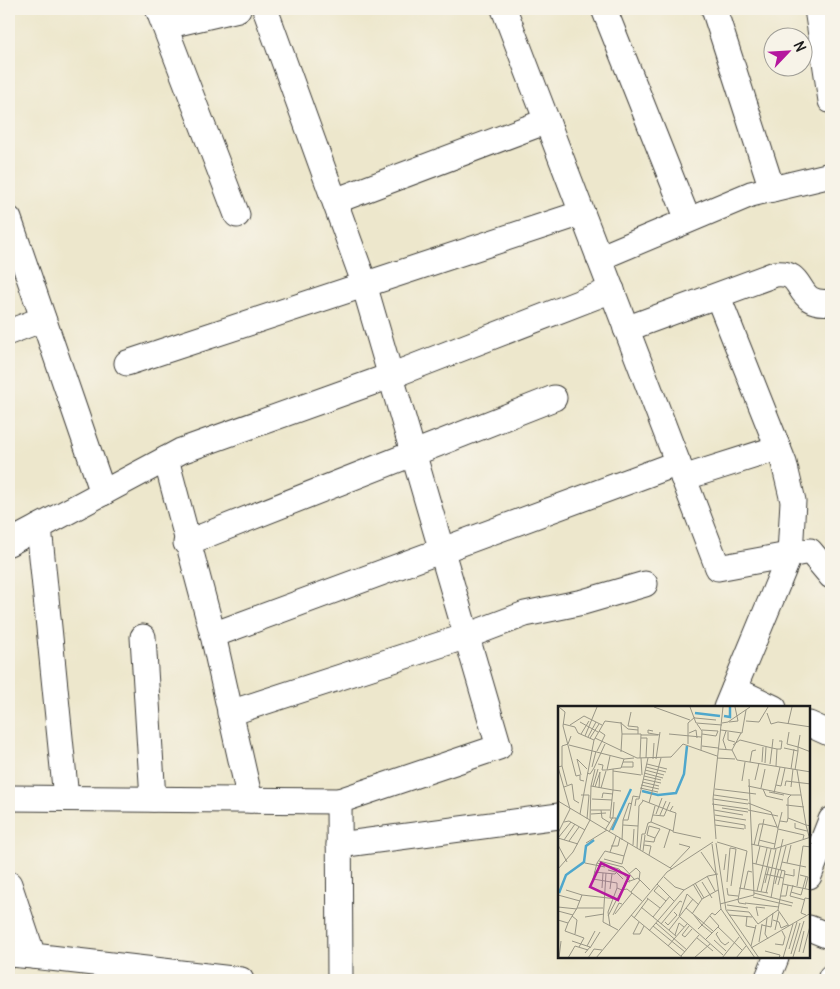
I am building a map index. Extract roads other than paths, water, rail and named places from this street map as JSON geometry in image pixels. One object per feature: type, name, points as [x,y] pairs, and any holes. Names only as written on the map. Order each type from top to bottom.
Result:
[{"type":"street","points":[[237,215],[161,17],[238,9]]},
{"type":"street","points":[[9,798],[339,801],[499,747],[364,285],[265,9]]},
{"type":"street","points":[[504,9],[718,568],[810,551],[831,576]]},
{"type":"street","points":[[604,9],[688,220]]},
{"type":"street","points":[[714,9],[772,189]]},
{"type":"street","points":[[817,9],[831,101]]},
{"type":"street","points":[[335,201],[547,122]]},
{"type":"street","points":[[599,258],[751,194],[831,175]]},
{"type":"street","points":[[127,363],[582,213]]},
{"type":"street","points":[[9,219],[103,493]]},
{"type":"street","points":[[626,329],[718,297],[775,274],[785,273],[793,276],[808,299],[819,304],[831,302]]},
{"type":"street","points":[[9,543],[181,451],[391,375],[612,290]]},
{"type":"street","points":[[718,297],[778,448],[793,501],[790,554],[730,698],[765,706]]},
{"type":"street","points":[[9,332],[43,320]]},
{"type":"street","points":[[186,543],[554,398]]},
{"type":"street","points":[[213,635],[442,551],[681,470],[778,448]]},
{"type":"street","points":[[166,459],[186,543],[213,635],[250,800]]},
{"type":"street","points":[[39,528],[66,798]]},
{"type":"street","points":[[230,712],[467,636],[525,614],[584,602],[645,584]]},
{"type":"street","points":[[142,637],[153,799]]},
{"type":"street","points":[[810,724],[831,734]]},
{"type":"street","points":[[339,801],[340,980]]},
{"type":"street","points":[[339,845],[558,816]]},
{"type":"street","points":[[810,873],[831,820]]},
{"type":"street","points":[[9,884],[33,956]]},
{"type":"street","points":[[810,928],[831,937]]},
{"type":"street","points":[[9,954],[241,980]]},
{"type":"street","points":[[767,980],[776,959]]}]
